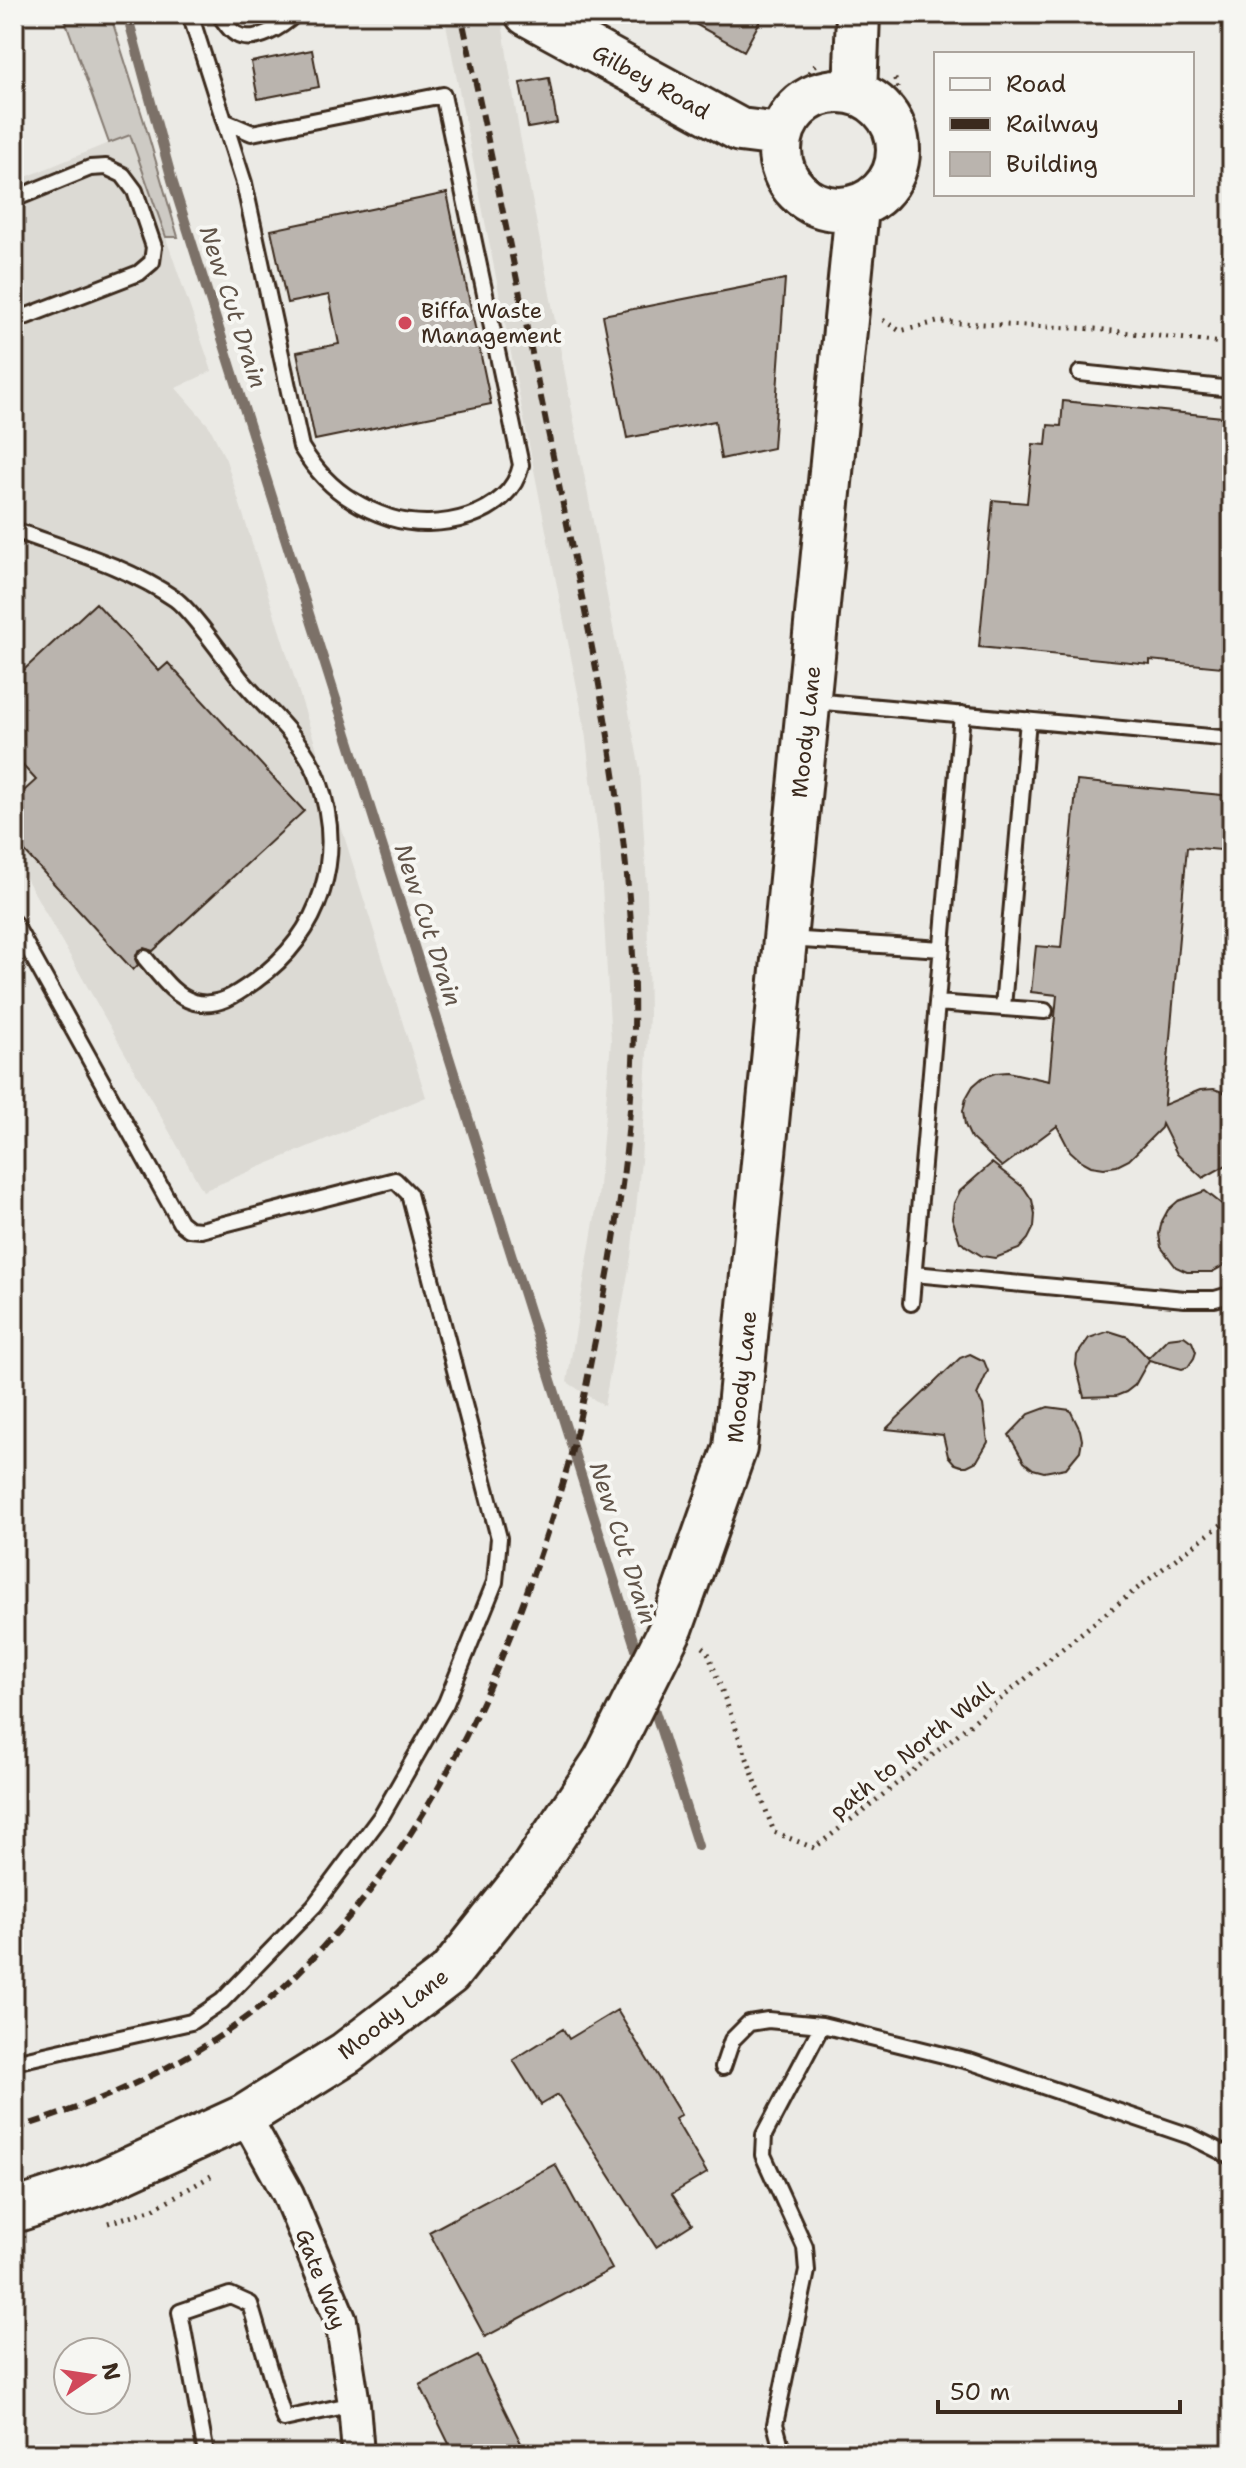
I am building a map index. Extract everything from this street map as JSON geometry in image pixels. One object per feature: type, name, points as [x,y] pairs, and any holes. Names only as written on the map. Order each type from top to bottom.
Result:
[{"type":"street","name":"Gilbey Road","points":[[527,14],[740,130],[779,116]]},
{"type":"street","points":[[855,93],[858,14]]},
{"type":"street","points":[[827,92],[855,93],[873,102],[888,116],[897,138],[898,159],[893,176],[881,193],[857,208],[837,211],[811,204],[795,191],[784,173],[779,153],[779,116],[786,122],[808,99],[827,92]]},
{"type":"street","name":"Moody Lane","points":[[14,2211],[92,2186],[245,2116],[346,2053],[449,1974],[530,1872],[605,1760],[672,1626],[735,1448],[857,208]]},
{"type":"street","name":"Gate Way","points":[[245,2116],[288,2194],[341,2321],[358,2454]]},
{"type":"lane","points":[[190,14],[224,121],[244,183],[301,447],[315,470],[350,499],[393,519],[437,523],[475,515],[499,500],[518,479],[521,465],[443,95],[252,133],[224,121]]},
{"type":"lane","points":[[219,14],[233,33],[242,37],[279,28],[295,14]]},
{"type":"lane","points":[[14,199],[90,168],[106,167],[123,175],[135,191],[154,247],[152,262],[139,273],[14,321]]},
{"type":"lane","points":[[1080,373],[1232,389]]},
{"type":"lane","points":[[14,530],[122,569],[178,600],[248,688],[296,740],[317,776],[326,808],[329,856],[323,894],[305,932],[275,967],[235,996],[214,1003],[193,1002],[172,989],[145,958]]},
{"type":"lane","points":[[809,701],[1232,739]]},
{"type":"lane","points":[[911,1303],[962,714]]},
{"type":"lane","points":[[1003,1007],[1028,720]]},
{"type":"lane","points":[[14,923],[180,1222],[189,1229],[201,1230],[395,1180],[409,1194],[499,1538],[495,1582],[446,1703],[382,1815],[314,1906],[222,2001],[191,2022],[14,2062]]},
{"type":"lane","points":[[785,939],[942,949]]},
{"type":"lane","points":[[937,1003],[1045,1011]]},
{"type":"lane","points":[[914,1274],[1185,1299],[1215,1299],[1232,1294]]},
{"type":"lane","points":[[723,2067],[732,2040],[749,2023],[768,2020],[822,2025],[972,2062],[1190,2136],[1232,2157]]},
{"type":"lane","points":[[783,2454],[775,2424],[807,2271],[805,2247],[763,2155],[764,2135],[822,2025]]},
{"type":"lane","points":[[206,2454],[180,2312],[218,2299],[230,2295],[250,2304],[284,2419],[354,2404]]},
{"type":"path","points":[[779,116],[820,59]]},
{"type":"path","points":[[847,316],[885,321],[900,331],[937,322],[1095,329],[1232,344]]},
{"type":"path","name":"path to North Wall","points":[[698,1644],[707,1650],[774,1832],[814,1848],[889,1791],[1165,1565],[1232,1517]]},
{"type":"shaded area","points":[[63,14],[110,14],[178,237],[166,237],[130,135],[109,143]]},
{"type":"shaded area","points":[[444,14],[483,14],[502,22],[518,125],[640,770],[647,888],[649,1016],[641,1161],[631,1257],[604,1406],[567,1382],[598,1198],[611,1041],[600,852],[584,723]]},
{"type":"shaded area","points":[[130,134],[212,371],[176,388],[209,426],[226,460],[426,1097],[203,1191],[14,857],[14,182]]},
{"type":"building","points":[[677,14],[764,14],[744,51]]},
{"type":"building","points":[[312,50],[319,87],[258,99],[251,62]]},
{"type":"building","points":[[549,78],[557,123],[528,128],[520,83]]},
{"type":"building","name":"Biffa Waste Management","points":[[447,193],[491,404],[315,440],[297,352],[339,344],[329,295],[287,303],[271,230]]},
{"type":"building","points":[[785,279],[773,448],[721,459],[715,421],[627,438],[603,315]]},
{"type":"building","points":[[1063,401],[1232,418],[1232,668],[1150,660],[1150,664],[979,647],[993,500],[1027,503],[1033,444],[1046,445],[1048,425],[1061,426]]},
{"type":"building","points":[[96,603],[159,671],[168,663],[304,811],[153,951],[144,948],[138,951],[135,959],[138,965],[133,970],[14,840],[14,800],[36,780],[14,756],[14,679]]},
{"type":"building","points":[[1077,781],[1232,796],[1232,851],[1187,847],[1164,1105],[1200,1090],[1214,1089],[1232,1095],[1232,1162],[1203,1178],[1177,1154],[1162,1124],[1129,1160],[1104,1168],[1080,1160],[1070,1151],[1057,1126],[1002,1167],[971,1138],[965,1125],[963,1111],[966,1098],[982,1078],[1008,1072],[1049,1081],[1057,995],[1031,992],[1036,946],[1061,948]]},
{"type":"building","points":[[992,1163],[1024,1188],[1032,1200],[1035,1214],[1034,1227],[1019,1249],[995,1258],[982,1256],[960,1242],[952,1218],[960,1191]]},
{"type":"building","points":[[1205,1191],[1228,1209],[1232,1216],[1232,1256],[1212,1272],[1187,1272],[1176,1267],[1161,1247],[1159,1234],[1168,1210],[1178,1201]]},
{"type":"building","points":[[1109,1331],[1128,1337],[1148,1358],[1168,1338],[1184,1336],[1192,1342],[1196,1352],[1188,1367],[1182,1369],[1149,1360],[1135,1385],[1126,1392],[1116,1396],[1084,1397],[1076,1365],[1077,1355],[1089,1338]]},
{"type":"building","points":[[970,1354],[984,1361],[988,1371],[977,1395],[983,1405],[988,1442],[977,1461],[967,1466],[955,1464],[948,1456],[943,1435],[886,1429],[960,1358]]},
{"type":"building","points":[[1048,1407],[1070,1410],[1082,1440],[1080,1451],[1066,1468],[1044,1472],[1024,1462],[1009,1435],[1029,1414]]},
{"type":"building","points":[[617,2010],[681,2115],[675,2119],[707,2173],[672,2194],[692,2224],[656,2247],[558,2095],[541,2105],[513,2060],[563,2029],[569,2039]]},
{"type":"building","points":[[555,2164],[612,2269],[485,2337],[429,2232]]},
{"type":"building","points":[[478,2356],[523,2447],[508,2454],[454,2454],[420,2385]]},
{"type":"waterway","name":"New Cut Drain","points":[[127,14],[172,180],[640,1662]]},
{"type":"waterway","name":"New Cut Drain","points":[[650,1696],[698,1846]]},
{"type":"railway","points":[[14,2129],[80,2107],[142,2080],[231,2028],[295,1976],[372,1889],[445,1777],[502,1656],[548,1530],[580,1417],[614,1242],[631,1100],[634,1004],[629,895],[614,773],[593,652],[461,14]]},
{"type":"place","name":"Biffa Waste Management","points":[[405,323]]}]
